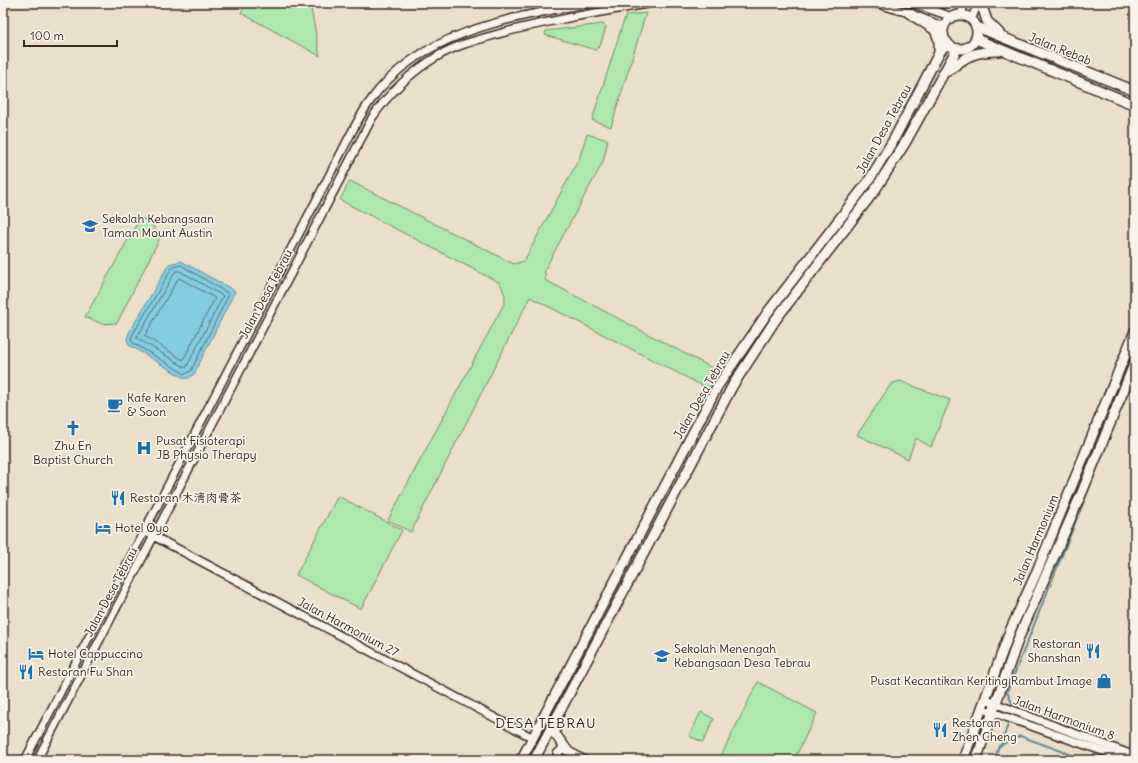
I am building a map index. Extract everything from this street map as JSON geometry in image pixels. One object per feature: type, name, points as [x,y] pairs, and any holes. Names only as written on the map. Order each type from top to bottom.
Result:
[{"type":"main road","points":[[981,3],[984,16],[990,26],[1010,42]]},
{"type":"main road","points":[[909,13],[935,30],[939,40],[939,53]]},
{"type":"main road","points":[[956,15],[972,18],[977,28],[976,39],[968,47],[958,49],[947,42],[944,35],[944,27],[956,15]]},
{"type":"main road","name":"Jalan Rebab","points":[[977,28],[1135,91]]},
{"type":"main road","points":[[976,39],[1135,105]]},
{"type":"main road","name":"Jalan Desa Tebrau","points":[[521,760],[721,381],[768,312],[868,182],[891,144],[939,53],[947,42]]},
{"type":"main road","name":"Jalan Desa Tebrau","points":[[534,760],[556,715],[733,385],[776,319],[875,190],[905,143],[958,49]]},
{"type":"main road","points":[[943,76],[962,59],[974,54],[987,51],[1004,51]]},
{"type":"main road","name":"Jalan Harmonium","points":[[963,760],[1010,632],[1035,576],[1135,331]]},
{"type":"main road","name":"Jalan Harmonium","points":[[976,760],[1020,637],[1080,497],[1135,362]]},
{"type":"main road","points":[[556,715],[555,734],[567,750]]},
{"type":"street","name":"Jalan Desa Tebrau","points":[[24,760],[342,151],[372,99],[402,68],[433,46],[446,40],[483,27],[549,10],[591,3]]},
{"type":"street","name":"Jalan Desa Tebrau","points":[[37,760],[352,156],[381,105],[410,76],[437,56],[463,44],[518,29],[653,3]]},
{"type":"street","points":[[874,3],[909,13],[944,27]]},
{"type":"street","points":[[915,4],[936,5],[950,3]]},
{"type":"street","points":[[915,4],[956,15],[965,3]]},
{"type":"street","points":[[972,18],[978,3]]},
{"type":"street","points":[[342,151],[352,156]]},
{"type":"street","name":"Jalan Harmonium 27","points":[[144,531],[533,738]]},
{"type":"street","points":[[81,651],[91,656]]},
{"type":"street","name":"Jalan Harmonium 8","points":[[984,704],[995,708],[1009,709],[1135,756]]},
{"type":"street","name":"Jalan Harmonium 8","points":[[995,708],[1006,717],[1128,760]]},
{"type":"street","points":[[560,760],[557,754],[559,750],[567,750],[585,760]]},
{"type":"green space","points":[[247,3],[310,3],[320,56],[241,13]]},
{"type":"green space","points":[[646,13],[611,127],[592,120],[624,20],[627,15]]},
{"type":"green space","points":[[603,24],[606,27],[600,46],[596,50],[545,35],[546,31]]},
{"type":"green space","points":[[587,134],[608,140],[603,162],[545,269],[545,280],[720,372],[711,390],[530,297],[411,532],[388,520],[505,302],[505,295],[500,283],[340,200],[350,181],[514,264],[524,261],[579,159]]},
{"type":"green space","points":[[140,218],[150,221],[160,238],[117,323],[102,324],[85,317]]},
{"type":"green space","points":[[900,381],[950,400],[931,447],[916,438],[908,459],[857,435],[891,384]]},
{"type":"green space","points":[[338,496],[402,530],[361,609],[296,575]]},
{"type":"green space","points":[[758,682],[817,713],[794,760],[719,760]]},
{"type":"green space","points":[[701,712],[714,719],[703,742],[689,736]]},
{"type":"water","points":[[181,261],[235,291],[194,374],[189,378],[184,378],[129,345],[127,339],[169,264]]},
{"type":"waterway","points":[[1011,717],[1014,707],[1007,692],[1135,374]]},
{"type":"waterway","points":[[1001,745],[1009,721]]},
{"type":"waterway","points":[[994,760],[999,746],[1020,736],[1086,760]]},
{"type":"place","name":"Sekolah Kebangsaan Taman Mount Austin","points":[[90,226]]},
{"type":"place","name":"Kafe Karen & Soon","points":[[115,405]]},
{"type":"place","name":"Zhu En Baptist Church","points":[[73,428]]},
{"type":"place","name":"Pusat Fisioterapi JB Physio Therapy","points":[[144,448]]},
{"type":"place","name":"Restoran 木清肉骨茶","points":[[118,498]]},
{"type":"place","name":"Hotel Oyo","points":[[103,528]]},
{"type":"place","name":"Restoran Shanshan","points":[[1093,651]]},
{"type":"place","name":"Hotel Cappuccino","points":[[36,654]]},
{"type":"place","name":"Sekolah Menengah Kebangsaan Desa Tebrau","points":[[662,656]]},
{"type":"place","name":"Restoran Fu Shan","points":[[26,672]]},
{"type":"place","name":"Pusat Kecantikan Keriting Rambut Image","points":[[1104,681]]},
{"type":"place","name":"Restoran Zhen Cheng","points":[[940,730]]},
{"type":"district","name":"DESA TEBRAU","points":[[546,723]]}]
